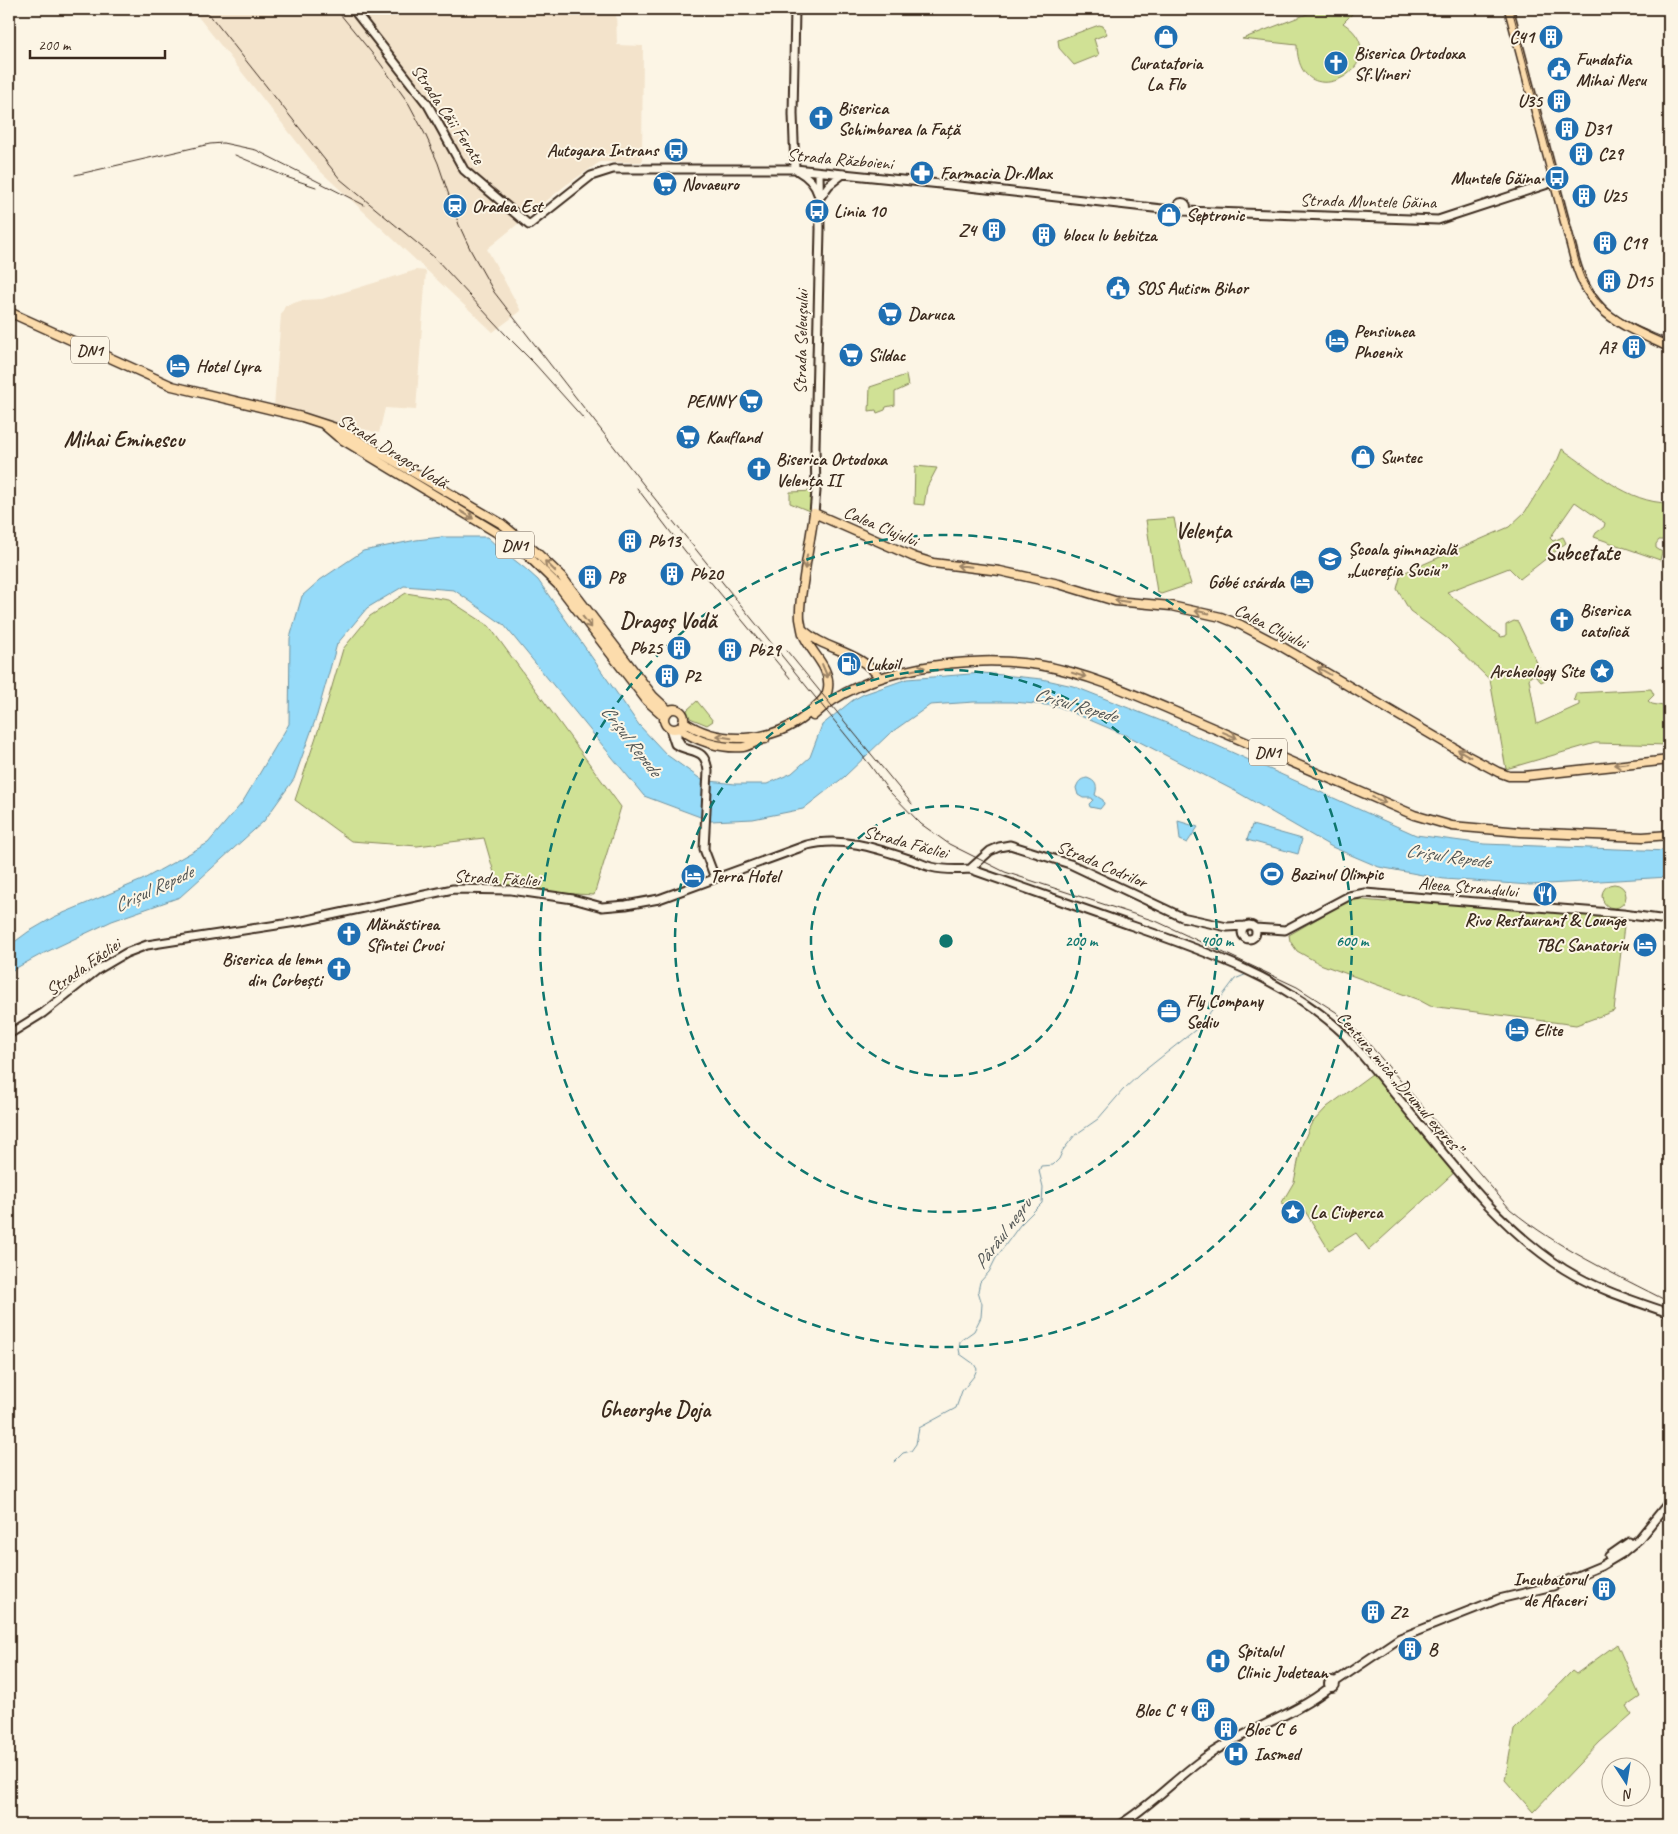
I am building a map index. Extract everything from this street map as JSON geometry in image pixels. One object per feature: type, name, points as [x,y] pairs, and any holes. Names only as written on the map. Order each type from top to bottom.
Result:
[{"type":"main road","points":[[1509,9],[1577,270],[1591,298],[1615,321],[1669,348]]},
{"type":"main road","name":"DN1","points":[[9,312],[172,386],[302,417],[323,424]]},
{"type":"main road","name":"Strada Dragoș Vodă","points":[[323,424],[338,437],[380,458],[500,534],[526,554],[558,585],[647,701],[667,713],[676,710],[681,713],[679,728]]},
{"type":"main road","name":"Strada Dragoș Vodă","points":[[323,424],[339,429],[373,449],[380,458]]},
{"type":"main road","points":[[338,437],[345,437],[366,452],[370,452],[373,449]]},
{"type":"main road","name":"DN1","points":[[802,628],[800,618],[801,596],[814,514]]},
{"type":"main road","name":"Calea Clujului","points":[[814,514],[932,563],[1000,571],[1059,584],[1116,601],[1171,606],[1222,617],[1279,645],[1466,755],[1509,776],[1529,776],[1612,765],[1669,760]]},
{"type":"main road","points":[[802,628],[812,637],[857,657],[880,678]]},
{"type":"main road","name":"Strada Dragoș Vodă","points":[[679,728],[693,728],[708,734],[730,738],[745,738],[782,730],[804,718],[826,696],[828,681],[825,670],[806,639],[802,628]]},
{"type":"main road","name":"DN1","points":[[880,678],[964,662],[1008,661],[1039,665],[1063,670],[1122,690],[1432,821],[1452,826],[1520,832],[1643,837],[1669,835]]},
{"type":"main road","name":"Strada Dragoș Vodă","points":[[667,713],[664,722],[709,743],[744,747],[795,729],[804,724],[826,704],[863,684],[880,678]]},
{"type":"street","name":"Strada Căii Ferate","points":[[353,9],[428,105],[464,170],[529,225]]},
{"type":"street","points":[[795,9],[793,130],[795,169],[806,176],[812,183],[820,199]]},
{"type":"street","name":"Strada Războieni","points":[[529,225],[592,176],[613,169],[795,169],[1164,209],[1182,208]]},
{"type":"street","name":"Strada Seleușului","points":[[814,514],[816,491],[814,447],[819,172]]},
{"type":"street","points":[[820,199],[825,189],[843,174]]},
{"type":"street","name":"Strada Muntele Găina","points":[[1182,208],[1206,211],[1438,220],[1554,182]]},
{"type":"street","points":[[679,728],[681,745],[695,751],[706,760],[708,771],[704,849],[714,878]]},
{"type":"street","name":"Strada Făcliei","points":[[9,1034],[44,1013],[97,970],[126,953],[147,945],[303,921],[453,889],[511,890],[573,899],[593,905],[609,907],[659,899],[807,845],[824,841],[847,842],[931,867],[970,869]]},
{"type":"street","name":"Strada Codrilor","points":[[970,869],[990,851],[998,847],[1010,845],[1070,864],[1182,917],[1227,927],[1242,935]]},
{"type":"street","name":"Centura mică „Drumul expres”","points":[[970,869],[1186,945],[1254,973],[1284,990],[1330,1021],[1344,1034],[1470,1186],[1516,1233],[1566,1270],[1610,1292],[1669,1313]]},
{"type":"street","name":"Aleea Ștrandului","points":[[1256,931],[1285,930],[1349,896],[1365,893],[1622,914],[1669,920]]},
{"type":"street","points":[[1251,925],[1256,931],[1250,939],[1242,935],[1242,930],[1245,926],[1251,925]]},
{"type":"street","name":"Strada Codrilor","points":[[1227,927],[1245,926]]},
{"type":"street","points":[[1119,1825],[1144,1808],[1211,1753],[1308,1701],[1400,1638],[1499,1599],[1553,1586],[1620,1554],[1639,1539],[1669,1502]]},
{"type":"shaded area","points":[[192,9],[616,9],[617,45],[643,46],[642,162],[600,162],[566,185],[487,249],[521,311],[493,332],[319,170]]},
{"type":"shaded area","points":[[416,270],[426,271],[416,410],[385,408],[379,433],[274,407],[281,315],[285,306],[303,300],[322,299]]},
{"type":"green space","points":[[1320,9],[1357,9],[1343,23],[1358,38],[1361,54],[1355,67],[1342,78],[1328,82],[1313,80],[1302,68],[1297,45],[1242,39]]},
{"type":"green space","points":[[1099,25],[1103,26],[1107,34],[1094,39],[1099,55],[1074,65],[1059,48],[1058,40]]},
{"type":"green space","points":[[906,375],[908,386],[895,392],[895,405],[886,407],[885,410],[877,413],[876,410],[869,411],[870,387]]},
{"type":"green space","points":[[1562,449],[1626,492],[1654,502],[1669,503],[1669,540],[1659,540],[1656,544],[1656,548],[1662,552],[1660,560],[1594,537],[1604,527],[1605,523],[1575,502],[1550,538],[1553,541],[1563,537],[1566,543],[1520,579],[1509,568],[1447,592],[1501,637],[1506,636],[1506,625],[1514,621],[1518,622],[1545,680],[1541,682],[1535,675],[1529,679],[1537,724],[1579,705],[1579,702],[1574,700],[1576,693],[1651,689],[1654,695],[1648,701],[1652,704],[1669,707],[1669,745],[1595,743],[1506,769],[1490,680],[1448,639],[1410,611],[1397,589],[1401,574],[1509,527],[1525,512],[1558,459]]},
{"type":"green space","points":[[915,466],[937,468],[927,487],[924,505],[914,504]]},
{"type":"green space","points":[[816,491],[814,513],[790,503],[790,492]]},
{"type":"green space","points":[[1174,518],[1180,549],[1191,584],[1161,594],[1157,592],[1146,520]]},
{"type":"green space","points":[[406,593],[449,600],[489,626],[621,807],[594,895],[499,890],[484,838],[417,846],[351,841],[295,800],[343,649],[370,616]]},
{"type":"green space","points":[[697,701],[713,721],[707,725],[690,718],[687,710]]},
{"type":"green space","points":[[1614,884],[1622,888],[1626,896],[1622,904],[1614,908],[1606,904],[1602,896],[1606,888]]},
{"type":"green space","points":[[1414,898],[1625,917],[1614,1011],[1576,1025],[1430,1006],[1419,1000],[1320,964],[1297,951],[1290,941],[1289,935],[1351,899],[1385,902]]},
{"type":"green space","points":[[1376,1071],[1457,1170],[1369,1250],[1356,1233],[1329,1250],[1305,1211],[1281,1204],[1294,1182],[1301,1147],[1311,1124],[1327,1107]]},
{"type":"green space","points":[[1617,1644],[1640,1697],[1627,1706],[1632,1714],[1600,1742],[1533,1812],[1505,1780],[1514,1730],[1572,1671],[1576,1674]]},
{"type":"water","name":"Crișul Repede","points":[[442,537],[487,537],[532,574],[639,725],[667,755],[702,780],[735,784],[767,784],[792,773],[810,757],[822,725],[853,700],[864,694],[907,679],[983,673],[1042,679],[1073,686],[1169,724],[1416,835],[1484,844],[1669,851],[1669,877],[1530,885],[1444,879],[1379,867],[1332,847],[1237,792],[1132,738],[1057,706],[1013,702],[930,705],[889,734],[844,777],[803,809],[753,819],[711,821],[644,796],[504,625],[454,590],[404,586],[367,608],[337,644],[317,715],[294,779],[264,821],[180,897],[112,921],[9,972],[9,946],[28,932],[54,917],[142,880],[208,843],[242,803],[289,724],[290,638],[302,596],[320,580],[363,551],[416,540]]},
{"type":"water","points":[[1087,778],[1095,784],[1095,795],[1103,800],[1104,804],[1100,809],[1090,807],[1089,804],[1093,800],[1092,798],[1083,798],[1078,795],[1076,788],[1078,784],[1081,780]]},
{"type":"water","points":[[1178,821],[1198,827],[1187,843],[1180,840]]},
{"type":"water","points":[[1252,825],[1302,839],[1298,854],[1247,840]]},
{"type":"waterway","name":"Pârâul negru","points":[[894,1462],[903,1453],[911,1451],[916,1444],[919,1428],[956,1408],[962,1391],[974,1376],[977,1369],[974,1364],[960,1354],[960,1341],[974,1331],[981,1317],[982,1304],[978,1291],[980,1282],[989,1272],[996,1258],[1020,1225],[1042,1203],[1043,1187],[1039,1171],[1041,1166],[1053,1165],[1075,1135],[1098,1119],[1123,1090],[1140,1074],[1199,1027],[1235,979],[1247,974]]},
{"type":"tram line","points":[[1512,9],[1580,266],[1586,282],[1594,295],[1615,314],[1640,328],[1669,340]]},
{"type":"railway","points":[[205,9],[340,179],[435,258],[584,419]]},
{"type":"railway","points":[[336,9],[380,63],[409,104],[438,163],[459,225],[494,292],[643,484],[870,765],[888,790],[921,824],[949,844],[1005,872],[1158,922],[1297,987],[1336,1012],[1364,1038],[1510,1209],[1567,1248],[1669,1302]]},
{"type":"railway","points":[[75,175],[210,144],[223,143],[256,150],[364,205]]},
{"type":"railway","points":[[235,155],[289,178],[316,187]]},
{"type":"railway","points":[[637,488],[685,551],[790,678]]},
{"type":"railway","points":[[787,651],[912,804]]},
{"type":"place","name":"Curatatoria La Flo","points":[[1166,37]]},
{"type":"place","name":"C41","points":[[1551,37]]},
{"type":"place","name":"Biserica Ortodoxa Sf.Vineri","points":[[1336,63]]},
{"type":"place","name":"Fundatia Mihai Nesu","points":[[1559,69]]},
{"type":"place","name":"U35","points":[[1559,101]]},
{"type":"place","name":"Biserica Schimbarea la Față","points":[[821,118]]},
{"type":"place","name":"D31","points":[[1567,129]]},
{"type":"place","name":"Autogara Intrans","points":[[676,150]]},
{"type":"place","name":"C29","points":[[1581,154]]},
{"type":"place","name":"Farmacia Dr.Max","points":[[922,173]]},
{"type":"place","name":"Muntele Găina","points":[[1557,178]]},
{"type":"place","name":"Novaeuro","points":[[665,184]]},
{"type":"place","name":"U25","points":[[1584,196]]},
{"type":"place","name":"Oradea Est","points":[[455,206]]},
{"type":"place","name":"Linia 10","points":[[817,211]]},
{"type":"place","name":"Septronic","points":[[1169,215]]},
{"type":"place","name":"Z4","points":[[994,230]]},
{"type":"place","name":"blocu lu bebitza","points":[[1044,235]]},
{"type":"place","name":"C19","points":[[1605,243]]},
{"type":"place","name":"D15","points":[[1609,281]]},
{"type":"place","name":"SOS Autism Bihor","points":[[1118,288]]},
{"type":"place","name":"Daruca","points":[[890,314]]},
{"type":"place","name":"Pensiunea Phoenix","points":[[1337,341]]},
{"type":"place","name":"A7","points":[[1634,347]]},
{"type":"place","name":"Sildac","points":[[851,355]]},
{"type":"place","name":"Hotel Lyra","points":[[178,366]]},
{"type":"place","name":"PENNY","points":[[751,401]]},
{"type":"place","name":"Kaufland","points":[[688,437]]},
{"type":"place","name":"Suntec","points":[[1363,457]]},
{"type":"place","name":"Biserica Ortodoxa Velența II","points":[[759,469]]},
{"type":"place","name":"Pb13","points":[[630,541]]},
{"type":"place","name":"Școala gimnazială „Lucreția Suciu”","points":[[1330,559]]},
{"type":"place","name":"Pb20","points":[[672,574]]},
{"type":"place","name":"P8","points":[[590,577]]},
{"type":"place","name":"Góbé csárda","points":[[1302,582]]},
{"type":"place","name":"Biserica catolică","points":[[1562,620]]},
{"type":"place","name":"Pb25","points":[[679,648]]},
{"type":"place","name":"Pb29","points":[[730,650]]},
{"type":"place","name":"Lukoil","points":[[849,664]]},
{"type":"place","name":"Archeology Site","points":[[1602,671]]},
{"type":"place","name":"P2","points":[[667,676]]},
{"type":"place","name":"Bazinul Olimpic","points":[[1272,874]]},
{"type":"place","name":"Terra Hotel","points":[[693,876]]},
{"type":"place","name":"Rivo Restaurant & Lounge","points":[[1545,894]]},
{"type":"place","name":"Mănăstirea Sfintei Cruci","points":[[349,934]]},
{"type":"place","name":"TBC Sanatoriu","points":[[1645,945]]},
{"type":"place","name":"Biserica de lemn din Corbești","points":[[339,969]]},
{"type":"place","name":"Fly Company Sediu","points":[[1169,1011]]},
{"type":"place","name":"Elite","points":[[1517,1030]]},
{"type":"place","name":"La Ciuperca","points":[[1293,1212]]},
{"type":"place","name":"Incubatorul de Afaceri","points":[[1604,1589]]},
{"type":"place","name":"Z2","points":[[1373,1612]]},
{"type":"place","name":"B","points":[[1410,1649]]},
{"type":"place","name":"Spitalul Clinic Judetean","points":[[1218,1661]]},
{"type":"place","name":"Bloc C 4","points":[[1203,1710]]},
{"type":"place","name":"Bloc C 6","points":[[1226,1729]]},
{"type":"place","name":"Iasmed","points":[[1236,1754]]},
{"type":"district","name":"Mihai Eminescu","points":[[124,439]]},
{"type":"district","name":"Velența","points":[[1203,530]]},
{"type":"district","name":"Subcetate","points":[[1582,552]]},
{"type":"district","name":"Dragoș Vodă","points":[[668,620]]},
{"type":"district","name":"Gheorghe Doja","points":[[655,1409]]}]
